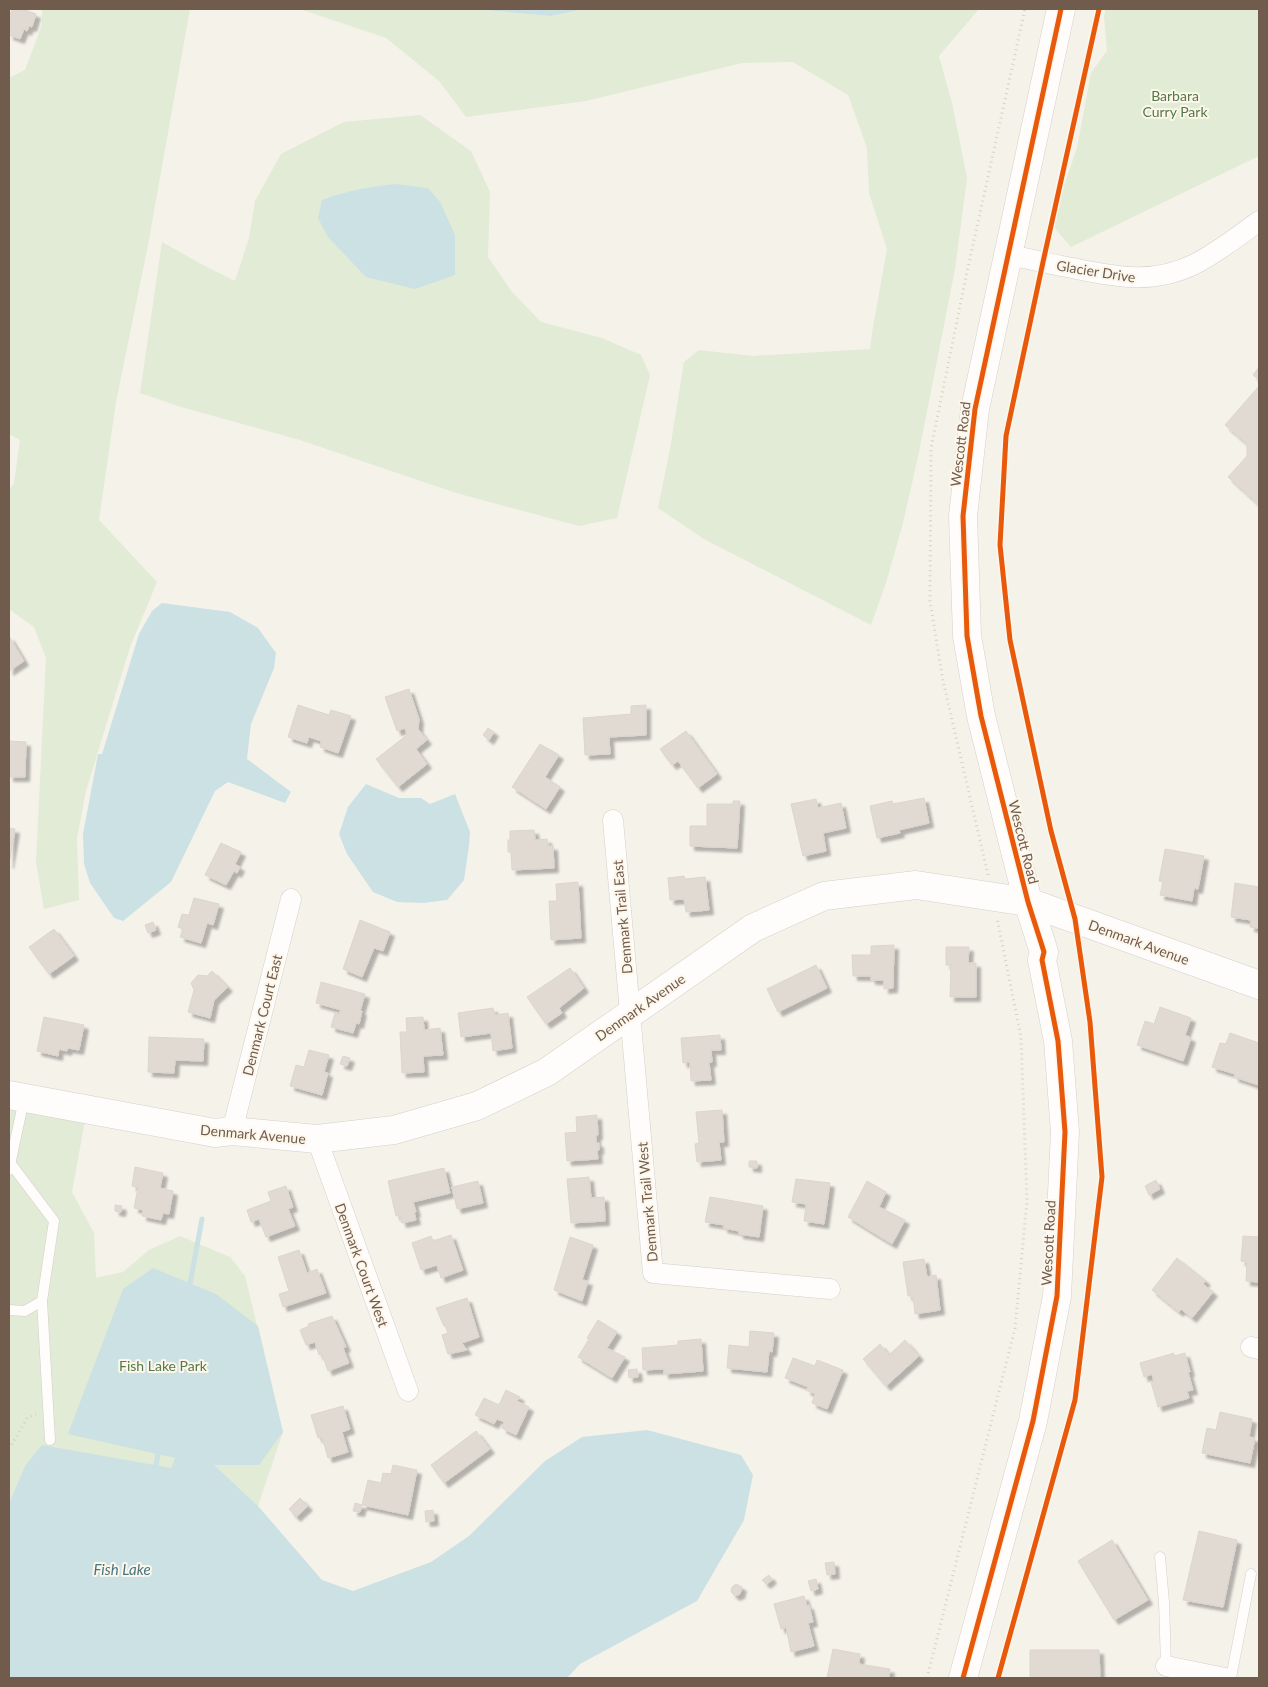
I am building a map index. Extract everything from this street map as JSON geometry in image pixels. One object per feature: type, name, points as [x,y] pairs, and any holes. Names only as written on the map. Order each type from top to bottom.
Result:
[{"type":"street","name":"Wescott Road","points":[[963,1678],[1033,1421],[1057,1296],[1065,1132],[1058,1041],[1042,960],[1044,952],[1028,902],[981,716],[967,636],[964,525],[975,409],[1061,9]]},
{"type":"street","name":"Glacier Drive","points":[[1008,255],[1124,278],[1143,278],[1179,271],[1196,264],[1259,221]]},
{"type":"street","name":"Denmark Trail East","points":[[613,820],[630,1014]]},
{"type":"street","name":"Denmark Avenue","points":[[16,1096],[215,1133],[232,1131],[317,1139],[394,1130],[477,1106],[547,1072],[753,928],[824,896],[916,884],[1028,902],[1259,986]]},
{"type":"street","name":"Denmark Court East","points":[[232,1131],[291,899]]},
{"type":"street","name":"Denmark Trail West","points":[[630,1014],[653,1273],[830,1289]]},
{"type":"street","name":"Denmark Court West","points":[[317,1139],[408,1391]]},
{"type":"street","points":[[1176,1671],[1225,1678]]},
{"type":"lane","points":[[16,1096],[10,1169],[54,1221],[42,1301],[50,1440]]},
{"type":"lane","points":[[9,1310],[25,1312],[42,1301]]},
{"type":"lane","points":[[1160,1557],[1164,1602],[1176,1671]]},
{"type":"lane","points":[[1231,1678],[1251,1574]]},
{"type":"path","points":[[927,1678],[1015,1328],[1027,1201],[1021,1037],[993,896],[942,681],[930,601],[931,448],[967,272],[1025,9]]},
{"type":"path","points":[[9,1449],[28,1417],[48,1410]]},
{"type":"green space","points":[[42,9],[190,9],[148,245],[116,402],[99,520],[157,582],[130,647],[86,791],[77,838],[79,900],[44,909],[36,862],[46,658],[34,627],[9,609],[9,490],[14,483],[20,440],[9,434],[9,78],[25,70],[42,25]]},
{"type":"green space","points":[[300,9],[473,9],[551,16],[585,9],[979,9],[939,56],[952,103],[967,178],[955,269],[919,452],[903,523],[886,583],[871,625],[704,539],[658,508],[684,362],[699,350],[753,356],[870,349],[887,249],[869,193],[867,148],[848,95],[793,62],[742,63],[586,101],[466,117],[439,81],[386,38]]},
{"type":"green space","name":"Barbara Curry Park","points":[[1106,9],[1259,9],[1259,156],[1071,247],[1051,224],[1077,148],[1091,73],[1107,51],[1104,16]]},
{"type":"green space","points":[[420,115],[471,151],[490,192],[488,257],[512,292],[541,322],[602,338],[641,355],[650,375],[617,518],[579,526],[456,493],[300,440],[181,407],[140,393],[162,242],[235,281],[249,238],[255,201],[281,154],[344,122]]},
{"type":"green space","name":"Fish Lake Park","points":[[9,1102],[87,1109],[72,1192],[94,1233],[96,1278],[123,1272],[149,1250],[180,1236],[230,1257],[245,1276],[283,1432],[258,1506],[171,1468],[25,1466],[9,1503]]},
{"type":"water","points":[[473,9],[585,9],[551,16]]},
{"type":"water","points":[[394,184],[428,188],[440,202],[455,235],[455,275],[415,289],[366,277],[328,237],[318,218],[322,200],[358,190]]},
{"type":"water","points":[[162,603],[230,612],[258,628],[276,653],[274,668],[251,724],[247,759],[291,792],[285,803],[228,782],[215,791],[171,882],[123,921],[114,918],[90,883],[84,864],[83,834],[98,754],[102,754],[139,634],[152,611]]},
{"type":"water","points":[[366,784],[399,798],[421,798],[430,804],[455,794],[470,832],[469,846],[464,880],[447,900],[423,903],[397,902],[373,892],[347,854],[339,834],[348,807]]},
{"type":"water","name":"Fish Lake","points":[[153,1268],[216,1294],[258,1326],[283,1432],[259,1465],[214,1465],[258,1506],[322,1580],[353,1591],[431,1562],[469,1536],[545,1461],[582,1437],[647,1430],[741,1455],[753,1475],[744,1520],[697,1601],[580,1664],[567,1678],[9,1678],[9,1503],[25,1466],[42,1445],[171,1468],[175,1458],[68,1434],[123,1289]]},
{"type":"building","points":[[12,9],[22,9],[36,14],[32,27],[29,26],[27,31],[24,29],[20,39],[9,35],[9,13],[11,13]]},
{"type":"building","points":[[1259,367],[1259,380],[1253,375]]},
{"type":"building","points":[[1259,386],[1259,505],[1228,477],[1247,456],[1247,444],[1225,425]]},
{"type":"building","points":[[9,636],[24,661],[9,671]]},
{"type":"building","points":[[409,689],[419,719],[418,729],[427,740],[416,749],[427,764],[398,787],[376,759],[407,735],[405,728],[397,731],[385,697]]},
{"type":"building","points":[[298,705],[329,715],[331,710],[351,716],[338,753],[320,747],[321,741],[309,737],[307,743],[288,737]]},
{"type":"building","points":[[646,705],[646,735],[609,737],[610,754],[585,755],[583,718],[631,714],[631,706]]},
{"type":"building","points":[[488,728],[494,732],[489,740],[483,735]]},
{"type":"building","points":[[686,731],[717,774],[698,788],[678,761],[672,765],[660,749]]},
{"type":"building","points":[[9,741],[26,742],[25,777],[9,777]]},
{"type":"building","points":[[540,744],[559,755],[545,777],[560,787],[546,809],[512,787]]},
{"type":"building","points":[[924,798],[929,823],[899,830],[900,833],[877,838],[870,806],[892,801],[893,804]]},
{"type":"building","points":[[816,799],[818,808],[841,803],[846,828],[823,833],[826,851],[803,856],[791,804]]},
{"type":"building","points":[[733,801],[740,801],[737,848],[690,846],[690,826],[707,826],[707,804],[733,804]]},
{"type":"building","points":[[9,828],[15,829],[9,864]]},
{"type":"building","points":[[534,830],[535,840],[547,839],[548,846],[553,846],[554,868],[512,870],[511,852],[508,852],[510,831]]},
{"type":"building","points":[[221,843],[241,852],[235,864],[240,867],[237,873],[234,871],[226,885],[205,875]]},
{"type":"building","points":[[1165,849],[1204,856],[1198,889],[1194,888],[1192,901],[1160,895],[1163,882],[1159,881]]},
{"type":"building","points":[[684,876],[685,879],[705,877],[709,910],[686,912],[684,899],[670,900],[668,878]]},
{"type":"building","points":[[578,882],[581,938],[551,940],[549,901],[557,901],[556,884]]},
{"type":"building","points":[[1235,883],[1259,887],[1259,928],[1250,927],[1251,920],[1231,917]]},
{"type":"building","points":[[194,898],[219,904],[213,925],[207,923],[201,943],[180,937],[183,929],[178,927],[182,914],[189,915]]},
{"type":"building","points":[[360,920],[390,932],[383,951],[374,948],[362,977],[343,969]]},
{"type":"building","points":[[153,922],[156,930],[148,933],[145,925]]},
{"type":"building","points":[[54,929],[74,956],[49,974],[29,947]]},
{"type":"building","points":[[894,945],[893,988],[884,989],[884,980],[871,980],[871,976],[853,976],[852,955],[871,955],[871,946]]},
{"type":"building","points":[[946,947],[969,947],[968,963],[976,963],[976,997],[950,997],[951,965],[946,965]]},
{"type":"building","points":[[816,965],[827,988],[778,1012],[767,989]]},
{"type":"building","points":[[570,968],[584,988],[559,1008],[562,1013],[546,1024],[527,997]]},
{"type":"building","points":[[212,971],[228,987],[214,1000],[210,1018],[188,1012],[194,990],[191,983],[198,975],[207,976]]},
{"type":"building","points":[[321,982],[365,994],[360,1011],[362,1011],[359,1024],[356,1023],[353,1033],[331,1027],[335,1013],[339,1014],[341,1010],[316,1003]]},
{"type":"building","points":[[1160,1007],[1191,1018],[1185,1035],[1191,1038],[1183,1061],[1137,1045],[1145,1021],[1154,1024]]},
{"type":"building","points":[[493,1008],[495,1015],[508,1013],[512,1048],[493,1051],[491,1033],[461,1037],[458,1013]]},
{"type":"building","points":[[44,1017],[84,1025],[79,1050],[68,1048],[67,1051],[59,1049],[58,1056],[37,1051]]},
{"type":"building","points":[[423,1017],[424,1030],[440,1028],[443,1055],[423,1056],[424,1072],[402,1073],[400,1032],[407,1032],[406,1018]]},
{"type":"building","points":[[1230,1033],[1259,1043],[1258,1085],[1234,1077],[1235,1074],[1212,1067],[1220,1043],[1226,1044]]},
{"type":"building","points":[[720,1035],[721,1050],[711,1050],[712,1062],[709,1062],[711,1080],[691,1081],[690,1062],[683,1063],[681,1038]]},
{"type":"building","points":[[149,1037],[204,1039],[203,1061],[175,1060],[174,1073],[148,1072]]},
{"type":"building","points":[[309,1050],[329,1055],[324,1072],[328,1073],[322,1095],[290,1086],[296,1065],[304,1067]]},
{"type":"building","points":[[343,1056],[350,1058],[347,1066],[340,1064]]},
{"type":"building","points":[[722,1110],[724,1142],[719,1142],[721,1160],[697,1162],[695,1144],[699,1143],[696,1112]]},
{"type":"building","points":[[597,1115],[598,1135],[596,1135],[596,1143],[599,1143],[599,1150],[597,1150],[598,1159],[567,1161],[565,1133],[577,1132],[576,1117]]},
{"type":"building","points":[[749,1161],[757,1161],[757,1168],[749,1167]]},
{"type":"building","points":[[135,1167],[163,1173],[160,1188],[173,1191],[169,1214],[163,1213],[161,1220],[142,1216],[143,1210],[134,1208],[138,1188],[132,1186]]},
{"type":"building","points":[[444,1168],[450,1193],[413,1202],[416,1220],[402,1223],[400,1215],[396,1216],[388,1181]]},
{"type":"building","points":[[589,1177],[591,1198],[604,1197],[605,1221],[571,1223],[567,1179]]},
{"type":"building","points":[[796,1179],[830,1183],[824,1224],[804,1221],[806,1204],[792,1202]]},
{"type":"building","points":[[1156,1180],[1160,1189],[1149,1195],[1145,1186]]},
{"type":"building","points":[[478,1181],[483,1203],[457,1209],[452,1187]]},
{"type":"building","points":[[867,1181],[886,1192],[879,1207],[905,1220],[892,1244],[848,1217]]},
{"type":"building","points":[[286,1186],[293,1207],[288,1209],[295,1226],[266,1237],[259,1219],[251,1222],[247,1210],[271,1201],[268,1192]]},
{"type":"building","points":[[710,1197],[763,1206],[759,1237],[739,1234],[739,1231],[723,1228],[724,1225],[705,1222]]},
{"type":"building","points":[[115,1205],[122,1206],[121,1212],[115,1211]]},
{"type":"building","points":[[451,1235],[463,1270],[441,1278],[437,1265],[421,1270],[412,1243],[431,1236],[433,1241]]},
{"type":"building","points":[[1243,1236],[1259,1237],[1259,1282],[1246,1281],[1247,1262],[1241,1261]]},
{"type":"building","points":[[570,1237],[593,1245],[582,1280],[588,1281],[582,1301],[554,1290]]},
{"type":"building","points":[[299,1250],[307,1273],[317,1269],[326,1293],[283,1307],[279,1294],[289,1291],[278,1257]]},
{"type":"building","points":[[1177,1258],[1206,1281],[1203,1284],[1213,1292],[1192,1318],[1181,1309],[1179,1312],[1152,1290]]},
{"type":"building","points":[[924,1259],[927,1277],[936,1275],[940,1310],[915,1314],[913,1296],[908,1296],[903,1262]]},
{"type":"building","points":[[467,1298],[479,1337],[462,1343],[467,1350],[448,1354],[442,1335],[448,1333],[436,1308]]},
{"type":"building","points":[[332,1316],[346,1347],[343,1348],[349,1363],[328,1371],[322,1354],[319,1355],[315,1342],[306,1345],[300,1330],[309,1326],[308,1324]]},
{"type":"building","points":[[598,1320],[617,1332],[607,1348],[625,1357],[612,1378],[578,1357]]},
{"type":"building","points":[[750,1331],[774,1333],[772,1352],[769,1351],[767,1372],[727,1368],[729,1345],[749,1347]]},
{"type":"building","points":[[701,1339],[703,1371],[664,1374],[664,1369],[643,1370],[642,1348],[678,1345],[678,1341]]},
{"type":"building","points":[[905,1340],[919,1356],[886,1386],[863,1359],[880,1344],[889,1355]]},
{"type":"building","points":[[1174,1353],[1174,1356],[1185,1353],[1193,1390],[1187,1391],[1189,1398],[1158,1407],[1151,1382],[1154,1381],[1152,1374],[1144,1377],[1140,1363]]},
{"type":"building","points":[[793,1358],[815,1366],[817,1360],[843,1370],[827,1409],[812,1403],[815,1394],[806,1390],[808,1387],[785,1378]]},
{"type":"building","points":[[637,1369],[638,1377],[629,1378],[628,1370]]},
{"type":"building","points":[[506,1390],[520,1397],[517,1401],[529,1407],[516,1435],[502,1428],[504,1422],[497,1419],[494,1424],[475,1415],[484,1398],[499,1405]]},
{"type":"building","points":[[343,1406],[350,1429],[342,1432],[348,1452],[328,1458],[322,1437],[318,1438],[311,1415]]},
{"type":"building","points":[[1220,1412],[1252,1419],[1249,1437],[1255,1438],[1250,1463],[1202,1453],[1207,1428],[1216,1430]]},
{"type":"building","points":[[476,1431],[490,1449],[444,1483],[431,1465]]},
{"type":"building","points":[[393,1465],[417,1470],[408,1515],[362,1505],[368,1480],[381,1483],[383,1473],[391,1474]]},
{"type":"building","points":[[300,1498],[308,1506],[296,1517],[289,1509]]},
{"type":"building","points":[[355,1503],[362,1505],[360,1512],[353,1511]]},
{"type":"building","points":[[433,1510],[434,1521],[426,1522],[425,1511]]},
{"type":"building","points":[[1199,1531],[1237,1540],[1223,1607],[1183,1600]]},
{"type":"building","points":[[1112,1540],[1148,1600],[1114,1620],[1078,1561]]},
{"type":"building","points":[[834,1562],[835,1574],[827,1575],[825,1563]]},
{"type":"building","points":[[769,1575],[772,1579],[766,1584],[762,1580]]},
{"type":"building","points":[[816,1579],[818,1589],[811,1591],[808,1581]]},
{"type":"building","points":[[736,1584],[742,1587],[740,1594],[735,1596],[731,1592],[732,1587]]},
{"type":"building","points":[[804,1596],[807,1606],[809,1605],[813,1622],[808,1623],[814,1646],[791,1652],[786,1627],[781,1629],[774,1604]]},
{"type":"building","points":[[833,1649],[860,1654],[859,1664],[890,1669],[889,1678],[827,1678]]},
{"type":"building","points":[[1030,1650],[1099,1650],[1100,1678],[1030,1678]]},
{"type":"waterway","points":[[189,1289],[202,1219]]},
{"type":"waterway","points":[[155,1471],[159,1448]]},
{"type":"cycle path","points":[[963,1678],[1033,1421],[1057,1296],[1065,1132],[1058,1041],[1042,960],[1044,952],[1028,902],[981,716],[967,636],[963,516],[975,409],[1061,9]]},
{"type":"cycle path","points":[[998,1678],[1075,1400],[1102,1177],[1090,1022],[1075,919],[1051,831],[1010,640],[1000,545],[1006,436],[1099,9]]}]
